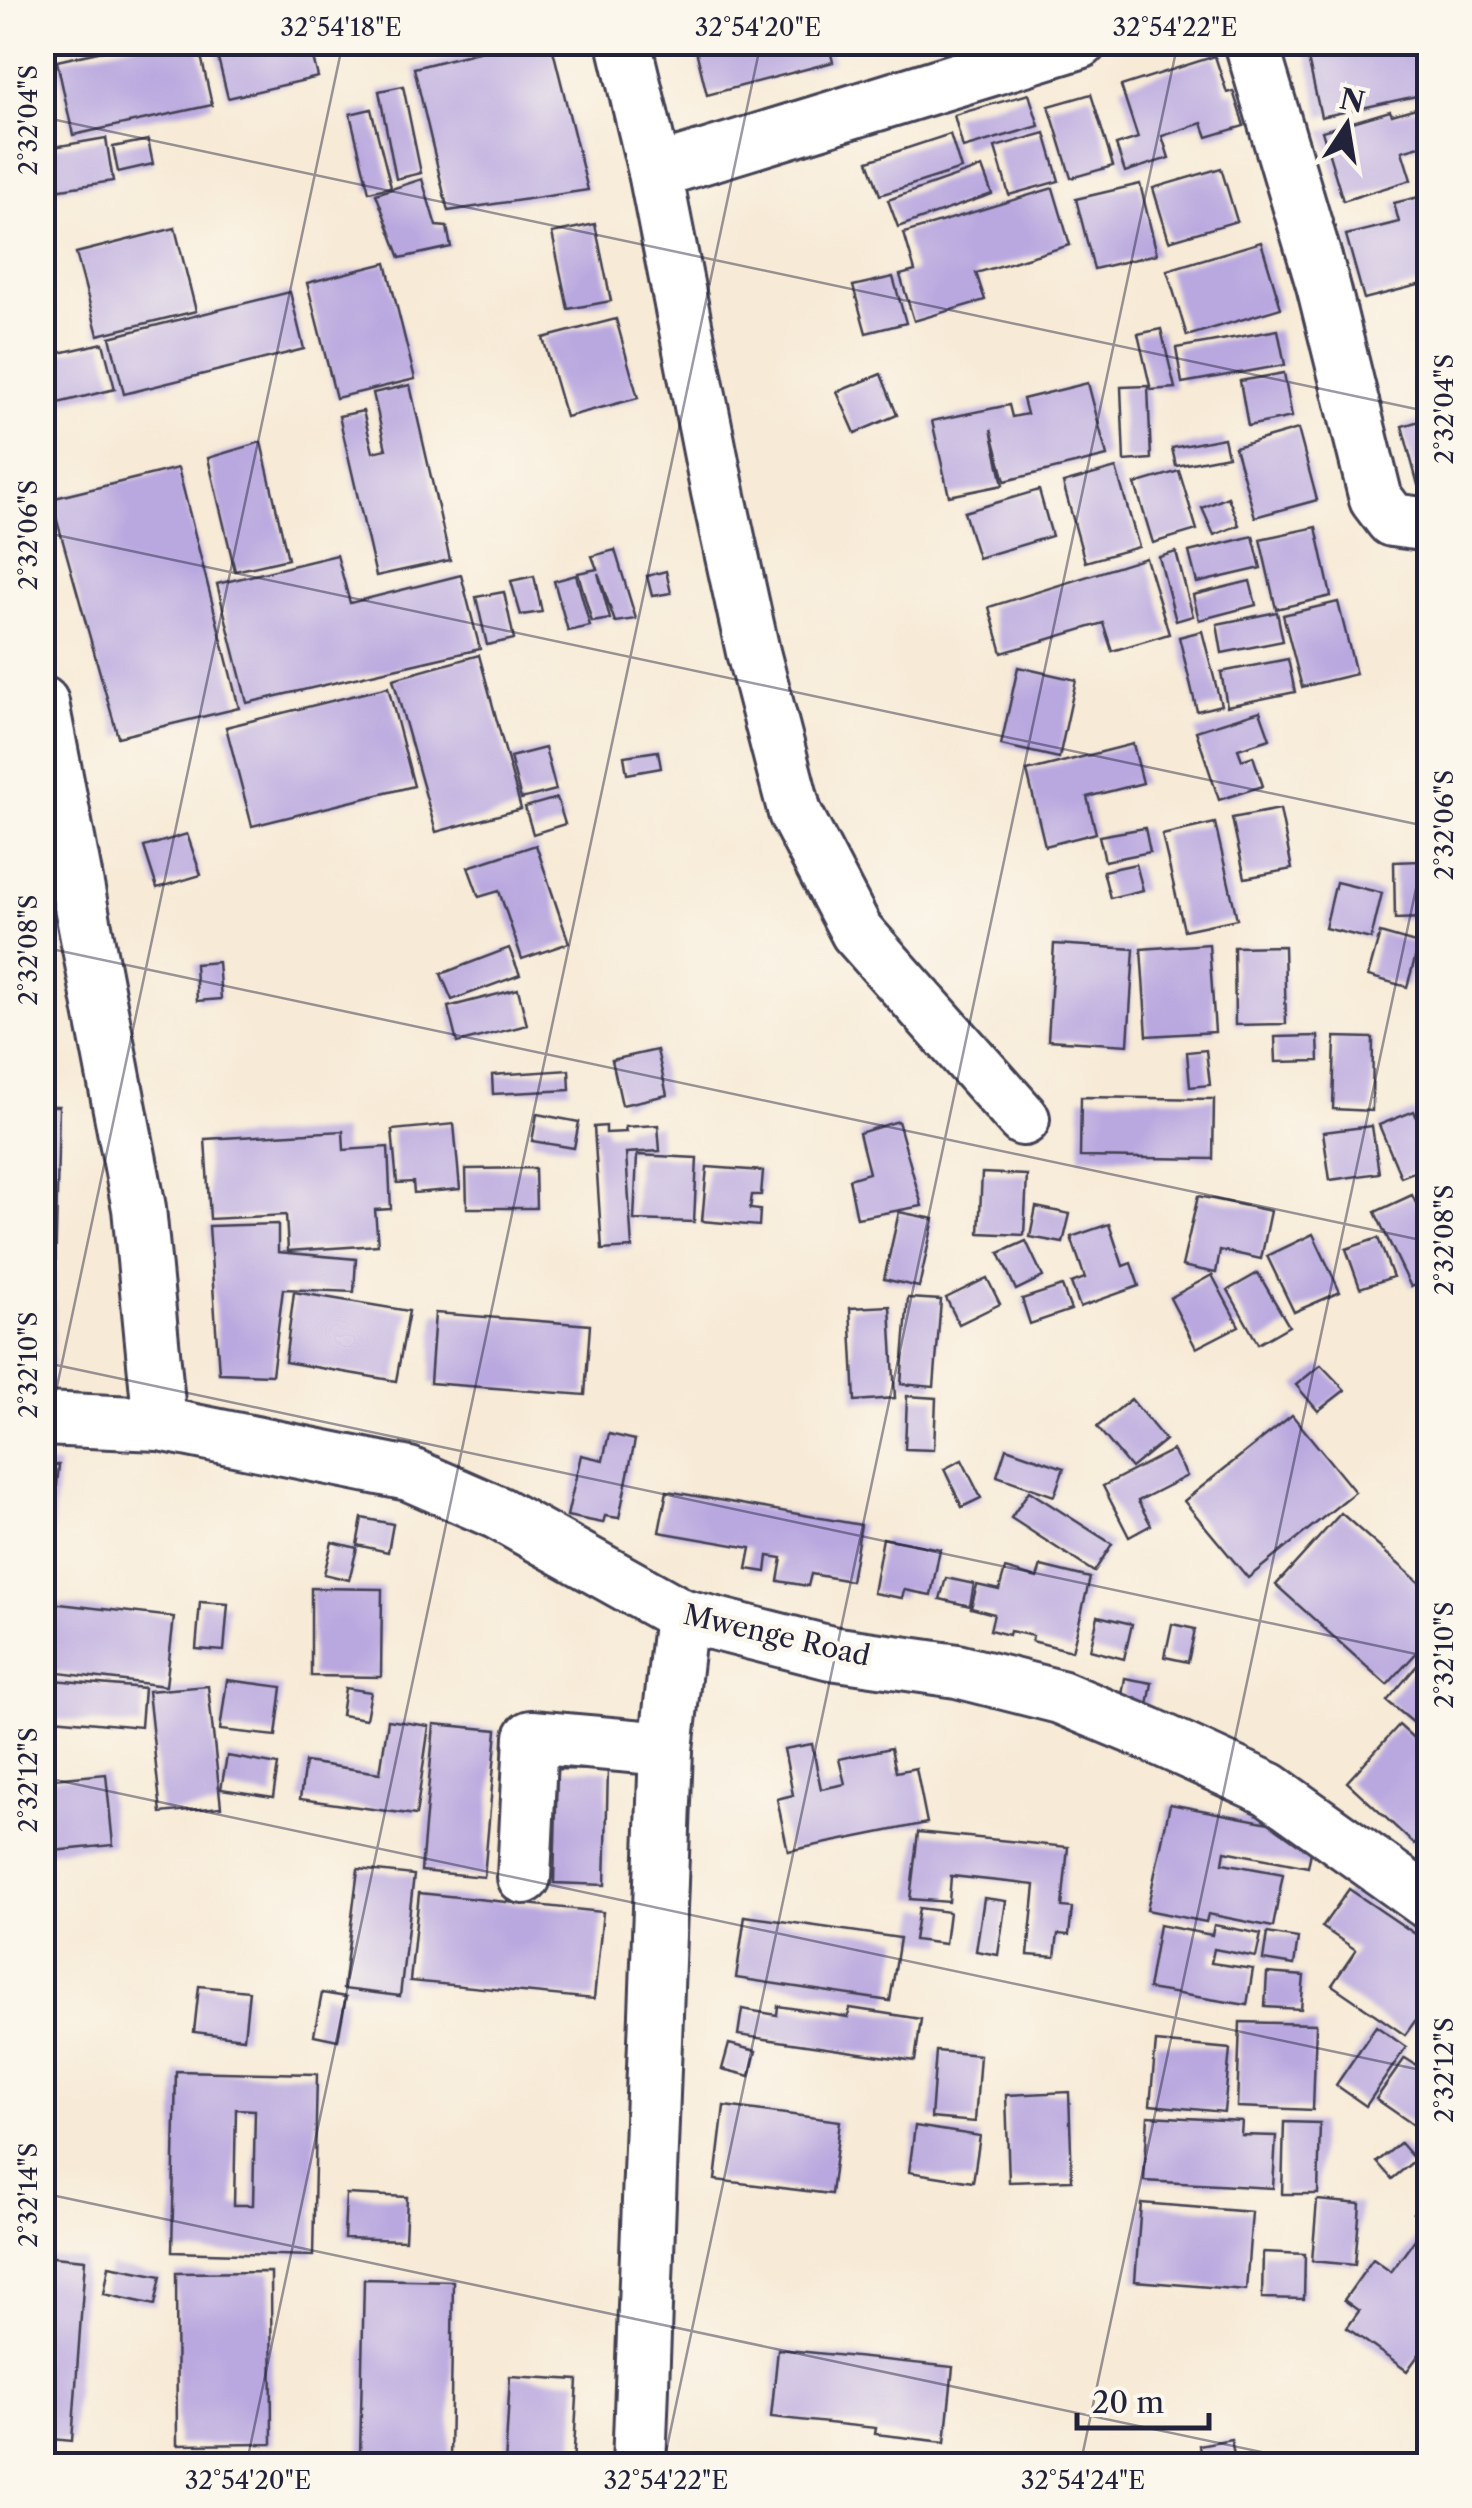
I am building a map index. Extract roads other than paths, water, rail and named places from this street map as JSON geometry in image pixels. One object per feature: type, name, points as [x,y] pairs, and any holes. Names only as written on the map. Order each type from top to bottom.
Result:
[{"type":"street","points":[[624,42],[655,172],[753,652],[796,814],[858,932],[1023,1119]]},
{"type":"street","points":[[655,172],[1080,42]]},
{"type":"street","points":[[1250,42],[1323,285],[1376,499],[1392,520],[1430,525]]},
{"type":"street","points":[[42,703],[139,1208],[160,1424]]},
{"type":"street","name":"Mwenge Road","points":[[42,1419],[160,1424],[409,1474],[498,1513],[681,1616],[831,1653],[957,1671],[1060,1697],[1269,1789],[1430,1904]]},
{"type":"street","points":[[639,2466],[666,1749],[681,1616]]},
{"type":"street","points":[[524,1877],[531,1737],[666,1749]]}]
